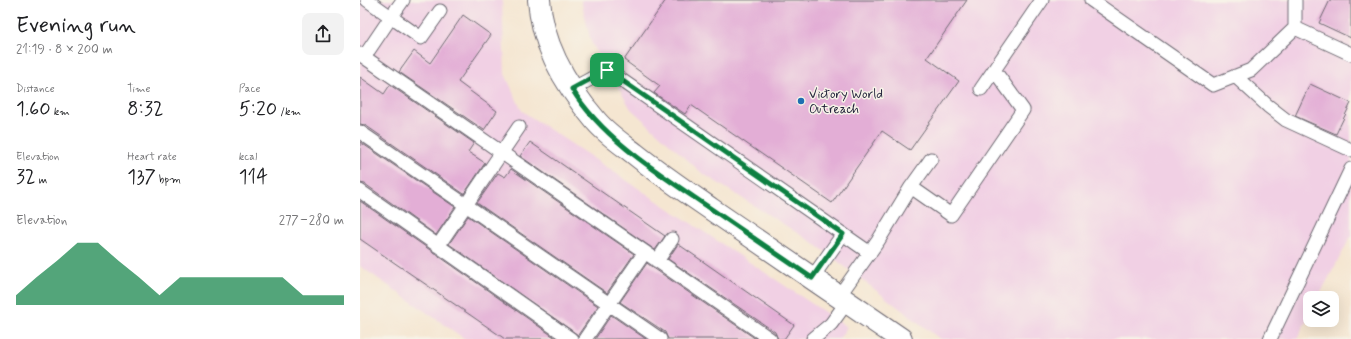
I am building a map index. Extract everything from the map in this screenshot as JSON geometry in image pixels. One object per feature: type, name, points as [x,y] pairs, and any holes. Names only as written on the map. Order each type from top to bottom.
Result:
[{"type":"street","points":[[539,0],[539,8],[556,64],[572,89],[597,122],[621,144],[666,178],[901,339]]},
{"type":"lane","points":[[367,0],[421,38],[440,11]]},
{"type":"lane","points":[[402,0],[362,55],[770,339]]},
{"type":"lane","points":[[981,89],[1042,0]]},
{"type":"lane","points":[[1091,0],[1213,85],[1251,70],[1296,28],[1295,0]]},
{"type":"lane","points":[[1296,28],[1351,54]]},
{"type":"lane","points":[[572,89],[607,70],[870,253]]},
{"type":"lane","points":[[911,187],[951,215],[1023,110],[994,70]]},
{"type":"lane","points":[[1235,76],[1286,120],[1351,150]]},
{"type":"lane","points":[[438,246],[519,127]]},
{"type":"lane","points":[[360,132],[660,339]]},
{"type":"lane","points":[[813,339],[831,324],[843,299],[870,253],[911,187],[931,159]]},
{"type":"lane","points":[[1270,339],[1351,169]]},
{"type":"lane","points":[[360,191],[571,339]]},
{"type":"lane","points":[[812,278],[843,234]]},
{"type":"lane","points":[[657,261],[672,239]]},
{"type":"lane","points":[[585,339],[645,252]]},
{"type":"shaded area","points":[[360,0],[502,0],[505,74],[522,111],[847,327],[839,339],[465,339],[360,266]]},
{"type":"shaded area","points":[[581,0],[1351,0],[1351,236],[1322,291],[1303,291],[1303,327],[1297,339],[940,339],[815,244],[702,173],[631,109],[591,42]]},
{"type":"building","name":"Victory World Outreach","points":[[666,0],[967,0],[927,58],[959,81],[910,150],[882,131],[832,203],[691,105],[685,114],[654,93],[660,86],[624,60]]},
{"type":"building","points":[[1330,0],[1351,0],[1351,38],[1319,23]]},
{"type":"building","points":[[463,15],[491,35],[458,82],[497,111],[484,130],[399,72],[414,51],[430,63]]},
{"type":"building","points":[[360,77],[384,94],[390,85],[474,143],[468,152],[485,163],[464,194],[365,125],[360,124]]},
{"type":"building","points":[[1310,84],[1351,103],[1336,134],[1295,116]]},
{"type":"building","points":[[360,142],[455,207],[436,235],[365,184],[360,183]]},
{"type":"building","points":[[530,142],[665,236],[655,250],[520,156]]},
{"type":"building","points":[[511,169],[634,254],[607,293],[477,203],[498,173],[505,177]]},
{"type":"building","points":[[360,201],[557,339],[505,339],[360,239]]},
{"type":"building","points":[[468,216],[598,306],[578,335],[449,244]]},
{"type":"building","points":[[678,244],[794,325],[784,339],[778,339],[775,332],[668,259]]},
{"type":"building","points":[[647,263],[756,339],[668,339],[665,332],[620,302]]},
{"type":"building","points":[[611,315],[646,339],[595,339]]},
{"type":"place","name":"Victory World Outreach","points":[[801,101]]},
{"type":"route","points":[[607,70],[843,234],[812,278],[666,178],[621,144],[597,122],[572,89],[607,70]]}]
